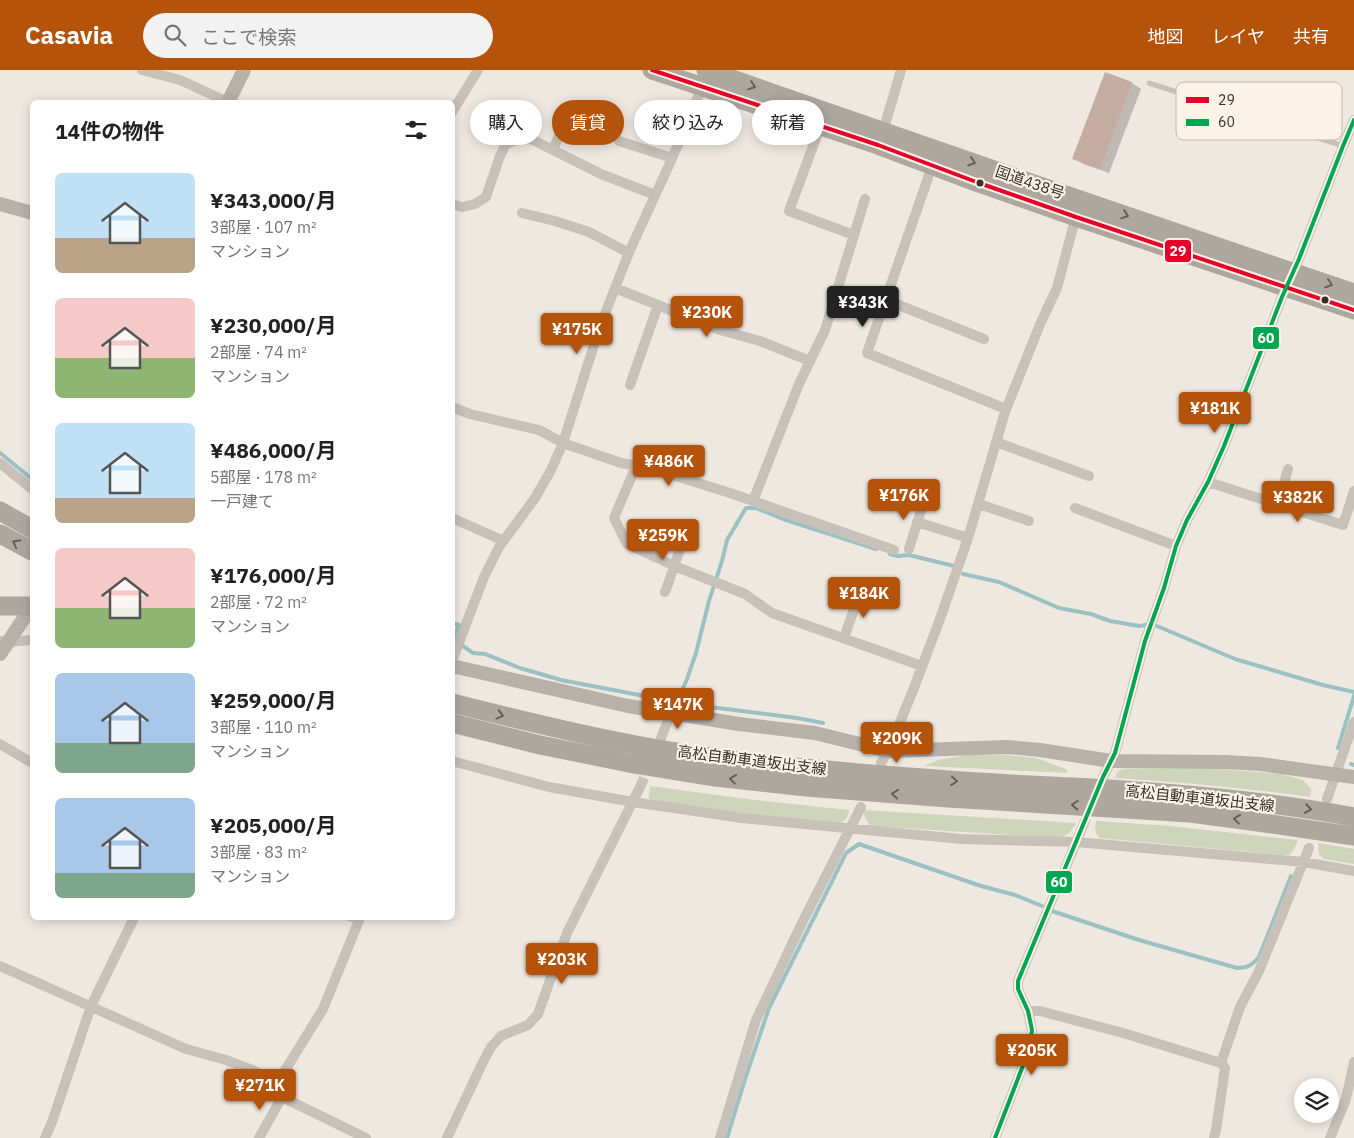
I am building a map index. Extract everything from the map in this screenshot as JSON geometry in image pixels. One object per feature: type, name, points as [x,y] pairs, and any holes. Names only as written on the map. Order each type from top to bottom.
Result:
[{"type":"highway","name":"国道438号","points":[[652,70],[706,76],[771,100]]},
{"type":"highway","name":"国道438号","points":[[824,120],[1290,280],[1354,310]]},
{"type":"highway","name":"国道438号","points":[[1290,280],[1354,293]]},
{"type":"highway","points":[[4,512],[30,528]]},
{"type":"highway","points":[[0,534],[30,550]]},
{"type":"highway","points":[[0,606],[30,606]]},
{"type":"highway","name":"高松自動車道坂出支線","points":[[455,704],[548,728],[632,745],[715,757],[808,768],[950,780],[1191,795],[1354,816]]},
{"type":"highway","name":"高松自動車道坂出支線","points":[[455,724],[540,745],[629,763],[715,776],[806,787],[1190,813],[1354,836]]},
{"type":"street","points":[[142,70],[180,80],[224,100]]},
{"type":"street","points":[[229,100],[244,70]]},
{"type":"street","points":[[455,107],[478,70]]},
{"type":"street","points":[[880,138],[901,70]]},
{"type":"street","points":[[455,652],[484,577],[499,547],[535,498],[564,443],[599,329],[629,253],[672,158],[706,76]]},
{"type":"street","points":[[1103,777],[1115,753],[1145,641],[1164,588],[1176,546],[1224,446],[1354,120]]},
{"type":"street","points":[[455,205],[462,206],[474,204],[486,197],[506,144],[518,140],[531,139],[601,174],[655,195]]},
{"type":"street","points":[[624,143],[672,158]]},
{"type":"street","points":[[554,150],[556,145]]},
{"type":"street","points":[[813,145],[789,211],[854,234]]},
{"type":"street","points":[[933,157],[928,178],[867,353],[1006,408]]},
{"type":"street","points":[[753,501],[799,384],[825,330],[865,200]]},
{"type":"street","points":[[0,204],[30,212]]},
{"type":"street","points":[[885,757],[922,666],[968,538],[1006,408],[1057,288],[1080,209]]},
{"type":"street","points":[[522,213],[589,232],[629,253]]},
{"type":"street","points":[[615,288],[720,330],[760,341],[810,361]]},
{"type":"street","points":[[886,300],[984,339]]},
{"type":"street","points":[[630,384],[658,305]]},
{"type":"street","points":[[455,407],[470,414],[539,430],[564,443],[621,463],[650,468],[753,501],[894,550]]},
{"type":"street","points":[[996,442],[1089,476]]},
{"type":"street","points":[[0,463],[30,487]]},
{"type":"street","points":[[636,466],[614,518],[628,544],[674,566],[745,594],[772,613],[922,666]]},
{"type":"street","points":[[1278,504],[1288,469]]},
{"type":"street","points":[[1208,482],[1343,525],[1354,491]]},
{"type":"street","points":[[909,549],[924,501]]},
{"type":"street","points":[[979,504],[1029,521]]},
{"type":"street","points":[[1076,508],[1176,546]]},
{"type":"street","points":[[455,519],[504,541]]},
{"type":"street","points":[[917,522],[968,538]]},
{"type":"street","points":[[665,592],[684,540]]},
{"type":"street","points":[[844,638],[860,592]]},
{"type":"street","points":[[0,654],[4,641],[30,608]]},
{"type":"street","points":[[4,641],[30,640]]},
{"type":"street","points":[[455,667],[628,706],[738,724],[815,733],[885,757],[982,747],[1006,747],[1040,750],[1111,761],[1260,764],[1354,777]]},
{"type":"street","points":[[661,738],[671,713]]},
{"type":"street","points":[[1327,799],[1354,722]]},
{"type":"street","points":[[0,744],[30,762]]},
{"type":"street","points":[[455,762],[549,787],[742,818],[961,839],[1076,842],[1304,862],[1354,871]]},
{"type":"street","points":[[447,1138],[491,1046],[501,1036],[528,1025],[538,1014],[567,933],[640,787]]},
{"type":"street","points":[[720,1138],[756,1020],[802,923],[861,807]]},
{"type":"street","points":[[995,1138],[1029,1050],[1032,1030],[1028,1011],[1018,989],[1018,981],[1085,821]]},
{"type":"street","points":[[1220,1063],[1240,1007],[1259,971],[1309,848]]},
{"type":"street","points":[[45,1138],[90,1006],[133,920]]},
{"type":"street","points":[[276,1085],[323,1009],[359,920]]},
{"type":"street","points":[[0,966],[186,1049],[226,1060],[255,1071],[276,1085],[282,1097],[366,1138]]},
{"type":"street","points":[[1028,1011],[1040,1011],[1114,1030],[1220,1063],[1225,1068],[1214,1138]]},
{"type":"street","points":[[1330,1138],[1346,1099],[1354,1062]]},
{"type":"street","points":[[259,1138],[282,1097]]},
{"type":"lane","points":[[1149,83],[1176,92]]},
{"type":"lane","points":[[1325,140],[1343,146]]},
{"type":"green space","points":[[967,755],[1005,755],[1036,758],[1066,769],[1068,773],[924,766],[938,760]]},
{"type":"green space","points":[[1207,768],[1281,774],[1303,780],[1311,789],[1310,797],[1164,781],[1115,778],[1118,771],[1124,769]]},
{"type":"green space","points":[[650,786],[849,810],[843,822],[830,824],[652,802],[649,797]]},
{"type":"green space","points":[[864,810],[1076,823],[1069,833],[1058,838],[871,826],[865,817]]},
{"type":"green space","points":[[1096,821],[1170,826],[1298,840],[1289,855],[1282,855],[1100,838],[1095,828]]},
{"type":"green space","points":[[1318,843],[1354,849],[1354,864],[1324,859],[1319,855]]},
{"type":"building","points":[[1105,72],[1132,82],[1100,169],[1072,159]]},
{"type":"waterway","points":[[0,453],[30,477]]},
{"type":"waterway","points":[[677,702],[696,653],[727,540],[746,508],[756,508],[783,519],[876,549]]},
{"type":"waterway","points":[[890,554],[898,556],[909,555],[954,566]]},
{"type":"waterway","points":[[963,574],[999,582],[1059,608],[1091,614],[1110,621],[1139,626],[1146,625]]},
{"type":"waterway","points":[[455,624],[459,625],[455,634]]},
{"type":"waterway","points":[[1157,626],[1235,659],[1323,685],[1354,692]]},
{"type":"waterway","points":[[455,640],[473,653],[485,654],[520,668],[561,680],[686,704],[823,723]]},
{"type":"waterway","points":[[1338,748],[1354,696]]},
{"type":"waterway","points":[[727,1138],[769,1008],[846,853],[859,844],[981,886],[1015,895],[1042,906]]},
{"type":"waterway","points":[[1052,911],[1139,940],[1237,968],[1247,967],[1259,957],[1291,876]]},
{"type":"tunnel","points":[[640,787],[651,763]]},
{"type":"transit line","name":"29","points":[[652,70],[878,145],[1076,217],[1354,310]]},
{"type":"transit line","name":"60","points":[[995,1138],[1029,1050],[1032,1030],[1028,1011],[1018,989],[1018,981],[1103,777],[1115,753],[1145,641],[1164,588],[1176,546],[1224,446],[1354,120]]}]
